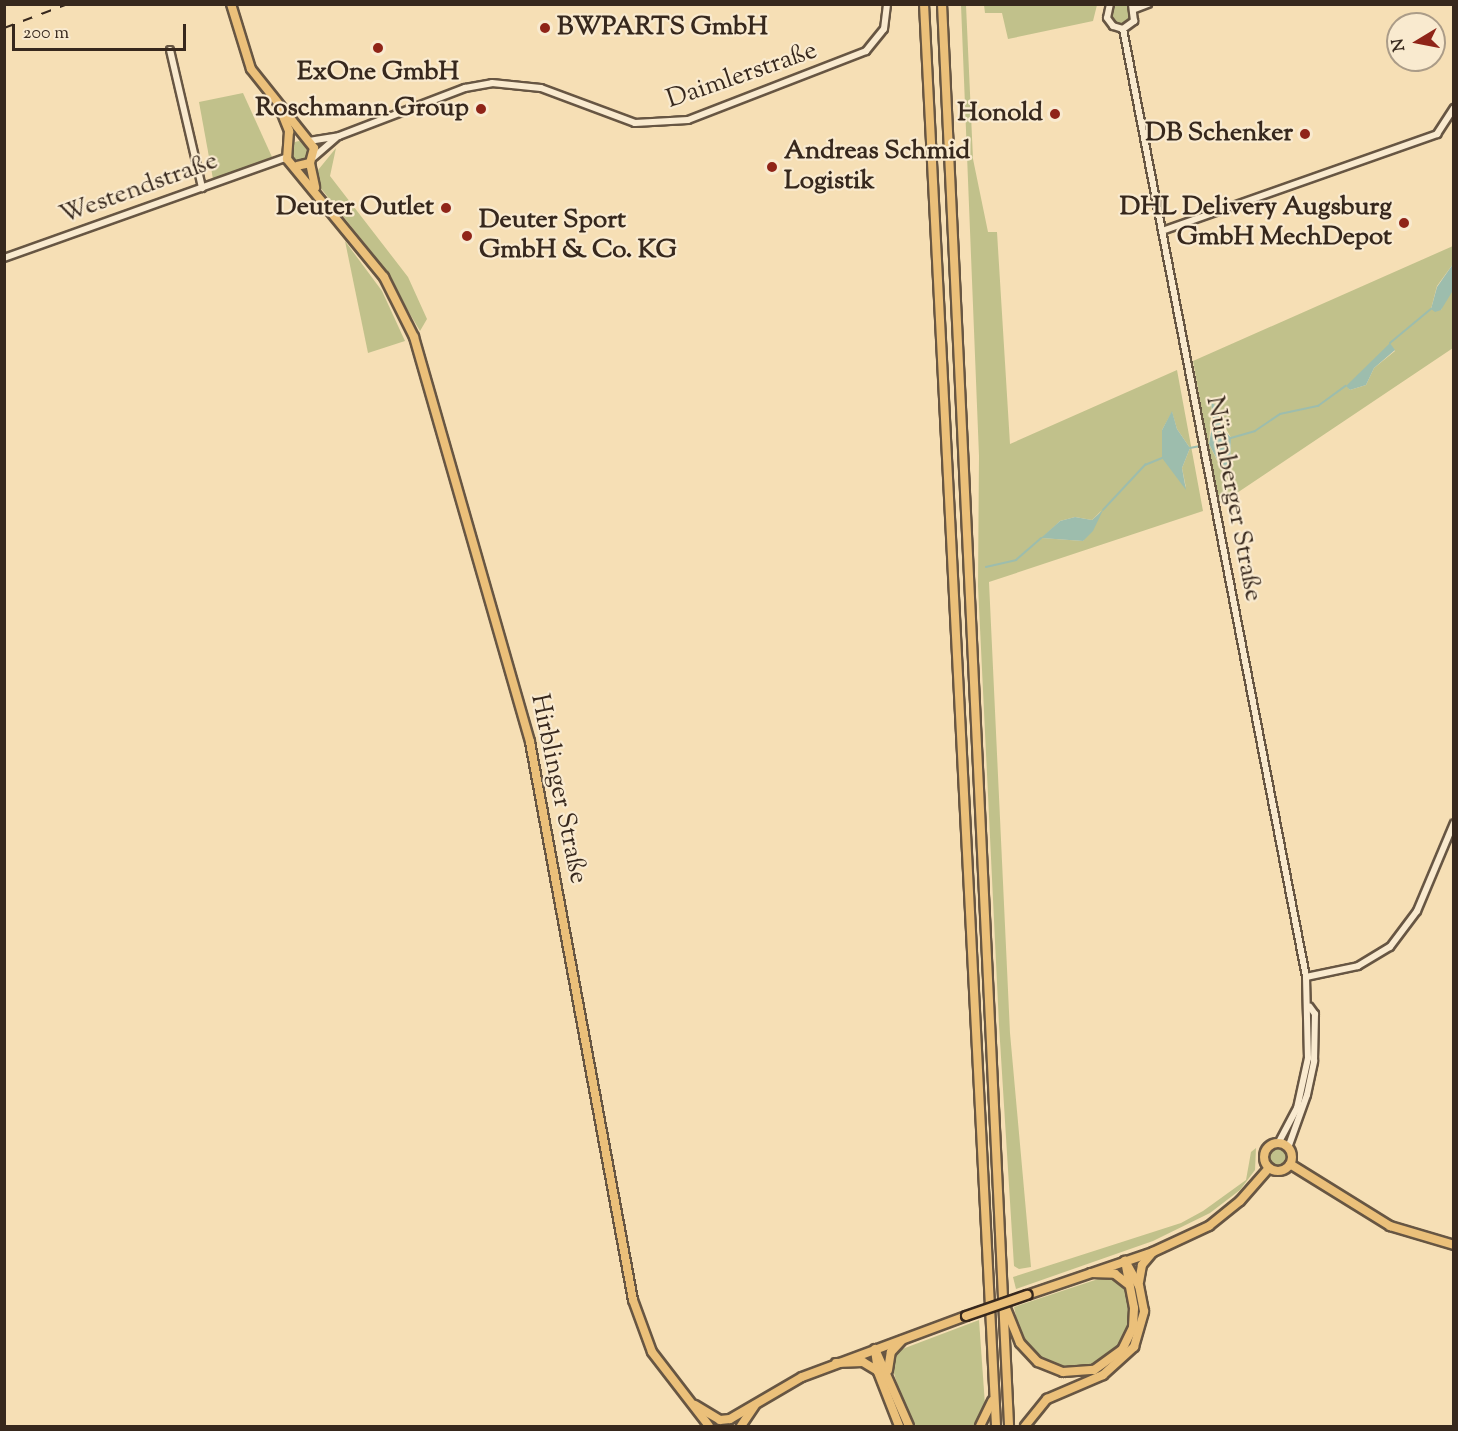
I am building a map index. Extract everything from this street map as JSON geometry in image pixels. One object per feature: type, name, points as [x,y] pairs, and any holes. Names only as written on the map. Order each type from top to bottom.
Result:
[{"type":"highway","points":[[924,4],[996,1426]]},
{"type":"highway","points":[[942,4],[1000,1293],[1009,1426]]},
{"type":"highway","points":[[1000,1293],[1017,1337],[1030,1356],[1053,1370],[1075,1373],[1100,1367],[1122,1350],[1134,1321],[1134,1286],[1142,1265],[1152,1252]]},
{"type":"highway","points":[[1025,1426],[1047,1399],[1103,1375],[1127,1356],[1143,1326],[1144,1311],[1125,1261]]},
{"type":"highway","points":[[1092,1273],[1115,1275],[1134,1286]]},
{"type":"highway","points":[[887,1374],[891,1352],[902,1340]]},
{"type":"highway","points":[[875,1349],[878,1371],[899,1426]]},
{"type":"highway","points":[[875,1349],[909,1426]]},
{"type":"highway","points":[[836,1363],[863,1362],[878,1371]]},
{"type":"highway","points":[[980,1426],[994,1398]]},
{"type":"main road","name":"Hirblinger Straße","points":[[231,4],[248,62],[281,111],[306,139],[312,160],[312,179],[326,206]]},
{"type":"main road","name":"Hirblinger Straße","points":[[281,111],[289,143],[287,158],[297,166],[326,206],[369,255],[398,301],[438,415],[530,742],[633,1300],[652,1352],[709,1426]]},
{"type":"main road","points":[[289,143],[306,139]]},
{"type":"main road","points":[[297,166],[312,160]]},
{"type":"main road","points":[[1278,1143],[1288,1148],[1290,1164],[1280,1171],[1269,1168],[1264,1160],[1265,1151],[1278,1143]]},
{"type":"main road","points":[[1290,1164],[1390,1226],[1454,1245]]},
{"type":"main road","points":[[689,1401],[720,1420],[730,1419],[784,1385],[836,1363],[1152,1252],[1209,1226],[1240,1201],[1269,1168]]},
{"type":"main road","points":[[730,1419],[740,1426],[756,1404]]},
{"type":"main road","points":[[714,1426],[720,1420]]},
{"type":"street","name":"Daimlerstraße","points":[[306,139],[339,136],[465,88],[492,83],[541,88],[635,123],[688,120],[867,51],[884,29],[887,4]]},
{"type":"street","points":[[1110,4],[1107,14],[1109,23],[1122,29],[1134,21],[1133,7],[1148,4]]},
{"type":"street","name":"Nürnberger Straße","points":[[1122,29],[1306,977],[1310,1007],[1307,1084]]},
{"type":"street","points":[[170,50],[196,173],[202,188]]},
{"type":"street","points":[[1162,231],[1437,134],[1454,108]]},
{"type":"street","name":"Daimlerstraße","points":[[312,160],[339,136]]},
{"type":"street","name":"Westendstraße","points":[[4,258],[287,158]]},
{"type":"street","points":[[1306,977],[1358,966],[1390,947],[1417,911],[1454,823]]},
{"type":"street","points":[[1278,1143],[1292,1120],[1307,1084]]},
{"type":"street","points":[[1288,1148],[1307,1084]]},
{"type":"green space","points":[[984,4],[1097,5],[1093,21],[1008,39],[1002,13],[985,13]]},
{"type":"green space","points":[[1121,4],[1128,7],[1131,14],[1128,21],[1121,24],[1114,21],[1111,14],[1114,7]]},
{"type":"green space","points":[[961,5],[966,5],[973,159],[988,232],[997,232],[1010,444],[1177,370],[1203,511],[989,582],[1010,1033],[1031,1267],[1019,1269],[1014,1266],[999,1025],[978,586],[979,456]],"holes":[[[1172,412],[1177,429],[1190,448],[1182,468],[1186,488],[1162,430]],[[1101,511],[1083,541],[1042,538],[1060,521],[1075,517],[1092,520]]]},
{"type":"green space","points":[[243,93],[272,157],[213,179],[199,102]]},
{"type":"green space","points":[[300,141],[310,148],[311,152],[304,162],[300,163],[290,156],[289,152],[296,142]]},
{"type":"green space","points":[[336,148],[330,176],[408,277],[427,319],[420,331],[378,260],[319,186],[314,175]]},
{"type":"green space","points":[[345,241],[382,291],[405,341],[368,353]]},
{"type":"green space","points":[[1453,246],[1453,264],[1437,286],[1431,309],[1441,310],[1453,274],[1453,348],[1222,503],[1218,501],[1193,361]],"holes":[[[1390,344],[1395,351],[1374,368],[1366,385],[1350,390],[1347,386]],[[1212,402],[1231,438],[1230,467],[1224,474],[1209,444]]]},
{"type":"green space","points":[[1278,1146],[1286,1149],[1289,1157],[1286,1165],[1278,1168],[1270,1165],[1267,1157],[1270,1149]]},
{"type":"green space","points":[[1256,1148],[1255,1170],[1240,1190],[1210,1213],[1153,1241],[1016,1289],[1013,1277],[1181,1223],[1203,1211],[1246,1180],[1251,1152]]},
{"type":"green space","points":[[1104,1277],[1122,1280],[1129,1289],[1133,1323],[1120,1348],[1100,1364],[1074,1370],[1045,1361],[1032,1352],[1019,1330],[1014,1307]]},
{"type":"green space","points":[[979,1320],[985,1405],[982,1415],[973,1426],[916,1426],[905,1410],[893,1370],[897,1351]]},
{"type":"shaded area","points":[[1453,264],[1452,292],[1441,310],[1435,312],[1431,309],[1437,287]]},
{"type":"shaded area","points":[[1390,343],[1395,350],[1374,368],[1366,385],[1350,390],[1346,386]]},
{"type":"shaded area","points":[[1211,401],[1220,411],[1224,429],[1231,438],[1230,467],[1225,475],[1209,444],[1213,421]]},
{"type":"shaded area","points":[[1172,411],[1177,429],[1190,448],[1182,468],[1186,490],[1162,458],[1162,430]]},
{"type":"shaded area","points":[[1103,510],[1093,531],[1083,541],[1041,538],[1060,521],[1075,517],[1092,520]]},
{"type":"waterway","points":[[1390,343],[1431,309]]},
{"type":"waterway","points":[[1231,438],[1255,431],[1280,414],[1318,406],[1346,386]]},
{"type":"waterway","points":[[1190,448],[1200,446]]},
{"type":"waterway","points":[[1103,510],[1145,465],[1162,458]]},
{"type":"waterway","points":[[986,567],[1016,560],[1041,538]]},
{"type":"railway","points":[[4,28],[68,4]]},
{"type":"place","name":"BWPARTS GmbH","points":[[545,28]]},
{"type":"place","name":"ExOne GmbH","points":[[378,48]]},
{"type":"place","name":"Roschmann Group","points":[[481,109]]},
{"type":"place","name":"Honold","points":[[1055,114]]},
{"type":"place","name":"DB Schenker","points":[[1305,134]]},
{"type":"place","name":"Andreas Schmid Logistik","points":[[772,167]]},
{"type":"place","name":"Deuter Outlet","points":[[446,208]]},
{"type":"place","name":"DHL Delivery Augsburg GmbH MechDepot","points":[[1404,223]]},
{"type":"place","name":"Deuter Sport GmbH & Co. KG","points":[[467,236]]}]
